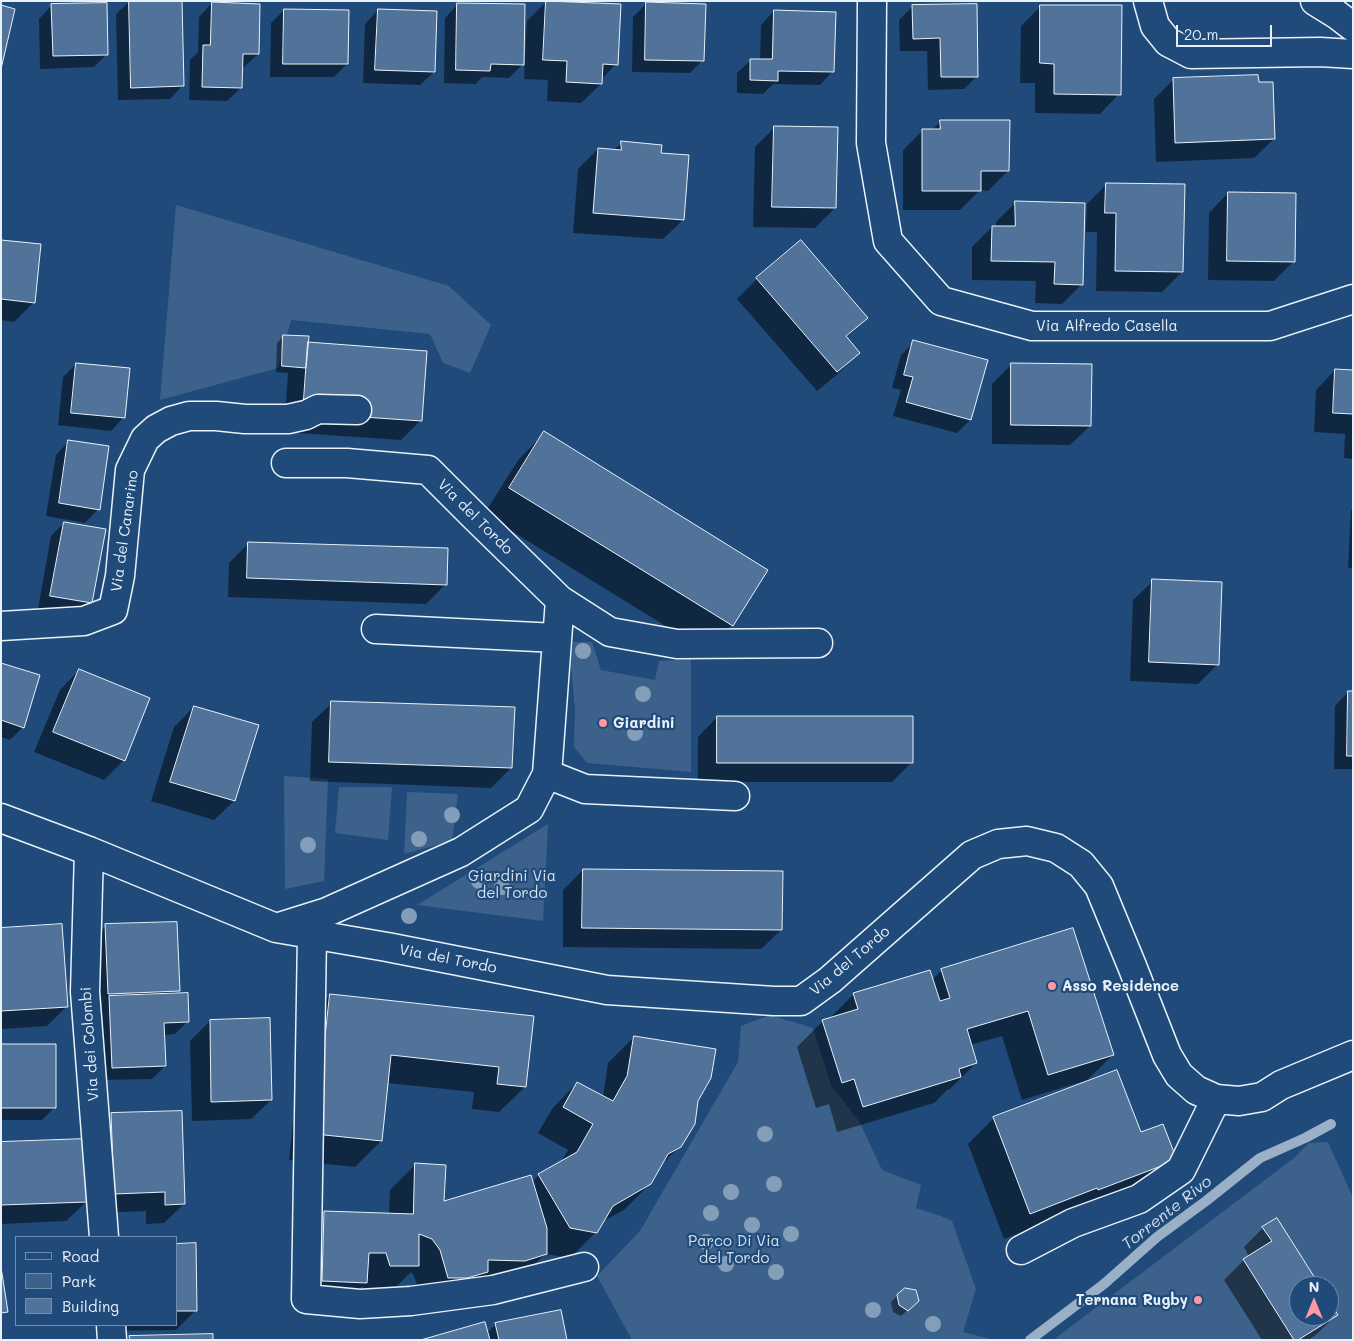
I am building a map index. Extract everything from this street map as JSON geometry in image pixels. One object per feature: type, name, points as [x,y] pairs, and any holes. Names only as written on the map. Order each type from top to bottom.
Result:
[{"type":"street","name":"Via Alfredo Casella","points":[[872,1],[871,143],[888,241],[941,301],[1032,326],[1270,326],[1353,299]]},
{"type":"street","points":[[1148,1],[1155,26],[1168,42],[1191,54],[1320,52],[1353,54]]},
{"type":"street","points":[[1314,1],[1353,27]]},
{"type":"street","name":"Via del Canarino","points":[[1,626],[84,621],[113,610],[120,576],[130,470],[145,439],[156,429],[171,421],[189,416],[288,419],[318,410],[357,410]]},
{"type":"street","name":"Via del Tordo","points":[[286,463],[347,463],[428,470],[560,600],[610,632],[677,644],[818,643]]},
{"type":"street","points":[[276,928],[327,912],[461,852],[529,809],[547,774],[560,600]]},
{"type":"street","points":[[376,629],[557,638]]},
{"type":"street","points":[[547,774],[585,789],[735,796]]},
{"type":"street","name":"Via del Tordo","points":[[1,818],[89,851],[276,928],[387,947],[607,990],[774,1001],[801,1001],[830,980],[972,855],[998,844],[1027,841],[1056,848],[1081,864],[1099,886],[1167,1055],[1179,1075],[1196,1090],[1216,1099],[1240,1101],[1262,1097],[1281,1085],[1353,1055]]},
{"type":"street","name":"Via dei Colombi","points":[[89,851],[85,992],[104,1236]]},
{"type":"street","points":[[312,935],[306,1299],[360,1304],[411,1301],[493,1290],[584,1267]]},
{"type":"street","points":[[1021,1250],[1073,1223],[1139,1199],[1181,1170],[1216,1099]]},
{"type":"street","points":[[111,1326],[112,1340]]},
{"type":"green space","points":[[176,205],[449,286],[491,325],[470,373],[443,363],[430,334],[291,320],[278,368],[160,400]]},
{"type":"green space","points":[[573,642],[592,642],[601,670],[655,680],[659,661],[691,659],[691,772],[587,763],[574,747],[575,710],[571,666]]},
{"type":"green space","points":[[284,776],[328,779],[324,881],[285,889]]},
{"type":"green space","points":[[339,787],[392,787],[388,840],[335,833]]},
{"type":"green space","points":[[407,792],[458,794],[452,841],[404,854]]},
{"type":"green space","name":"Giardini Via del Tordo","points":[[548,824],[543,921],[417,905]]},
{"type":"green space","name":"Parco Di Via del Tordo","points":[[770,1015],[813,1028],[831,1085],[859,1121],[882,1170],[921,1185],[916,1208],[952,1221],[976,1289],[963,1332],[994,1340],[632,1340],[597,1276],[640,1231],[738,1062],[741,1026]]},
{"type":"green space","points":[[1328,1142],[1353,1198],[1353,1340],[1053,1340],[1294,1158],[1309,1143]]},
{"type":"building","points":[[129,1],[182,1],[184,86],[131,88]]},
{"type":"building","points":[[546,1],[621,4],[618,65],[603,64],[602,84],[566,82],[567,61],[543,60]]},
{"type":"building","points":[[212,2],[260,4],[259,54],[243,54],[242,88],[202,87],[203,45],[210,45]]},
{"type":"building","points":[[646,2],[706,4],[704,61],[645,60]]},
{"type":"building","points":[[107,3],[108,55],[53,56],[51,4]]},
{"type":"building","points":[[457,3],[525,4],[524,65],[491,64],[490,71],[456,70]]},
{"type":"building","points":[[977,4],[978,77],[941,77],[940,38],[913,39],[912,5]]},
{"type":"building","points":[[1,5],[15,9],[1,69]]},
{"type":"building","points":[[1040,5],[1122,5],[1121,95],[1054,94],[1054,64],[1040,63]]},
{"type":"building","points":[[284,9],[349,10],[348,64],[283,64]]},
{"type":"building","points":[[378,9],[437,11],[435,72],[375,70]]},
{"type":"building","points":[[774,10],[836,12],[834,72],[778,71],[778,81],[750,80],[750,59],[772,59]]},
{"type":"building","points":[[1258,75],[1259,82],[1273,82],[1275,139],[1175,143],[1173,78]]},
{"type":"building","points":[[940,120],[1010,120],[1009,171],[981,171],[981,191],[922,191],[922,129],[940,129]]},
{"type":"building","points":[[774,126],[838,127],[836,208],[772,207]]},
{"type":"building","points":[[621,141],[662,145],[661,153],[689,155],[684,220],[593,213],[598,148],[621,150]]},
{"type":"building","points":[[1106,183],[1185,184],[1183,272],[1115,271],[1116,213],[1105,213]]},
{"type":"building","points":[[1228,192],[1296,193],[1295,262],[1227,261]]},
{"type":"building","points":[[1015,201],[1085,203],[1083,285],[1054,284],[1055,262],[991,261],[992,226],[1015,226]]},
{"type":"building","points":[[1,240],[41,244],[35,303],[1,299]]},
{"type":"building","points":[[801,240],[868,318],[846,336],[860,353],[837,372],[756,278]]},
{"type":"building","points":[[283,335],[309,336],[306,368],[282,366]]},
{"type":"building","points":[[913,340],[988,360],[971,420],[906,402],[913,377],[904,375]]},
{"type":"building","points":[[308,342],[427,351],[422,421],[303,413]]},
{"type":"building","points":[[76,363],[130,368],[125,418],[71,413]]},
{"type":"building","points":[[1011,363],[1092,364],[1091,426],[1011,425]]},
{"type":"building","points":[[1335,369],[1353,370],[1353,414],[1333,413]]},
{"type":"building","points":[[544,431],[768,570],[733,626],[509,488]]},
{"type":"building","points":[[68,440],[109,446],[100,510],[59,503]]},
{"type":"building","points":[[64,522],[106,529],[92,603],[50,596]]},
{"type":"building","points":[[248,542],[448,548],[447,585],[247,578]]},
{"type":"building","points":[[1152,579],[1222,582],[1219,665],[1149,662]]},
{"type":"building","points":[[1,663],[40,675],[24,728],[1,720]]},
{"type":"building","points":[[79,669],[150,698],[125,761],[53,732]]},
{"type":"building","points":[[1348,691],[1353,691],[1353,756],[1347,756]]},
{"type":"building","points":[[331,701],[515,707],[512,768],[329,762]]},
{"type":"building","points":[[194,706],[259,725],[235,801],[170,782]]},
{"type":"building","points":[[717,716],[913,716],[913,763],[717,763]]},
{"type":"building","points":[[583,869],[783,871],[782,930],[582,928]]},
{"type":"building","points":[[177,922],[180,991],[108,994],[105,924]]},
{"type":"building","points":[[62,924],[68,1007],[1,1011],[1,928]]},
{"type":"building","points":[[1073,928],[1114,1055],[1048,1075],[1028,1011],[967,1029],[977,1063],[959,1069],[961,1077],[863,1107],[854,1079],[842,1083],[822,1020],[858,1009],[853,993],[930,970],[940,1001],[950,998],[941,969]]},
{"type":"building","points":[[188,993],[189,1022],[164,1023],[166,1066],[112,1068],[109,996]]},
{"type":"building","points":[[330,994],[534,1016],[526,1087],[497,1084],[499,1067],[391,1055],[382,1141],[315,1134]]},
{"type":"building","points":[[270,1018],[272,1100],[211,1102],[210,1020]]},
{"type":"building","points":[[634,1036],[716,1049],[711,1078],[698,1101],[695,1124],[681,1147],[668,1154],[651,1184],[613,1206],[597,1233],[570,1228],[538,1174],[577,1152],[593,1124],[563,1107],[577,1082],[613,1101],[627,1076]]},
{"type":"building","points":[[1,1044],[56,1044],[56,1108],[1,1108]]},
{"type":"building","points":[[1117,1070],[1141,1132],[1163,1124],[1177,1160],[1030,1214],[993,1117]]},
{"type":"building","points":[[182,1111],[185,1204],[165,1205],[165,1192],[114,1194],[111,1113]]},
{"type":"building","points":[[85,1139],[87,1202],[1,1205],[1,1142]]},
{"type":"building","points":[[415,1163],[446,1165],[444,1201],[531,1175],[547,1228],[547,1254],[525,1261],[488,1260],[488,1272],[467,1278],[448,1278],[440,1250],[432,1239],[419,1234],[419,1266],[390,1266],[386,1253],[369,1253],[367,1283],[322,1281],[324,1211],[413,1214]]},
{"type":"building","points":[[1277,1218],[1314,1276],[1289,1276],[1289,1326],[1320,1326],[1298,1340],[1294,1340],[1243,1259],[1272,1241],[1262,1227]]},
{"type":"building","points":[[196,1243],[197,1311],[178,1311],[178,1244]]},
{"type":"building","points":[[1,1267],[8,1312],[1,1313]]},
{"type":"building","points":[[905,1288],[916,1290],[919,1301],[908,1311],[899,1305],[897,1295]]},
{"type":"building","points":[[561,1310],[567,1340],[499,1340],[495,1323]]},
{"type":"building","points":[[485,1322],[490,1340],[421,1340]]},
{"type":"building","points":[[213,1334],[213,1340],[130,1340],[129,1336]]},
{"type":"waterway","name":"Torrente Rivo","points":[[1030,1340],[1104,1284],[1157,1237],[1260,1158],[1331,1124]]},
{"type":"place","name":"Giardini","points":[[603,723]]},
{"type":"place","name":"Asso Residence","points":[[1052,986]]},
{"type":"place","name":"Ternana Rugby","points":[[1198,1300]]}]
